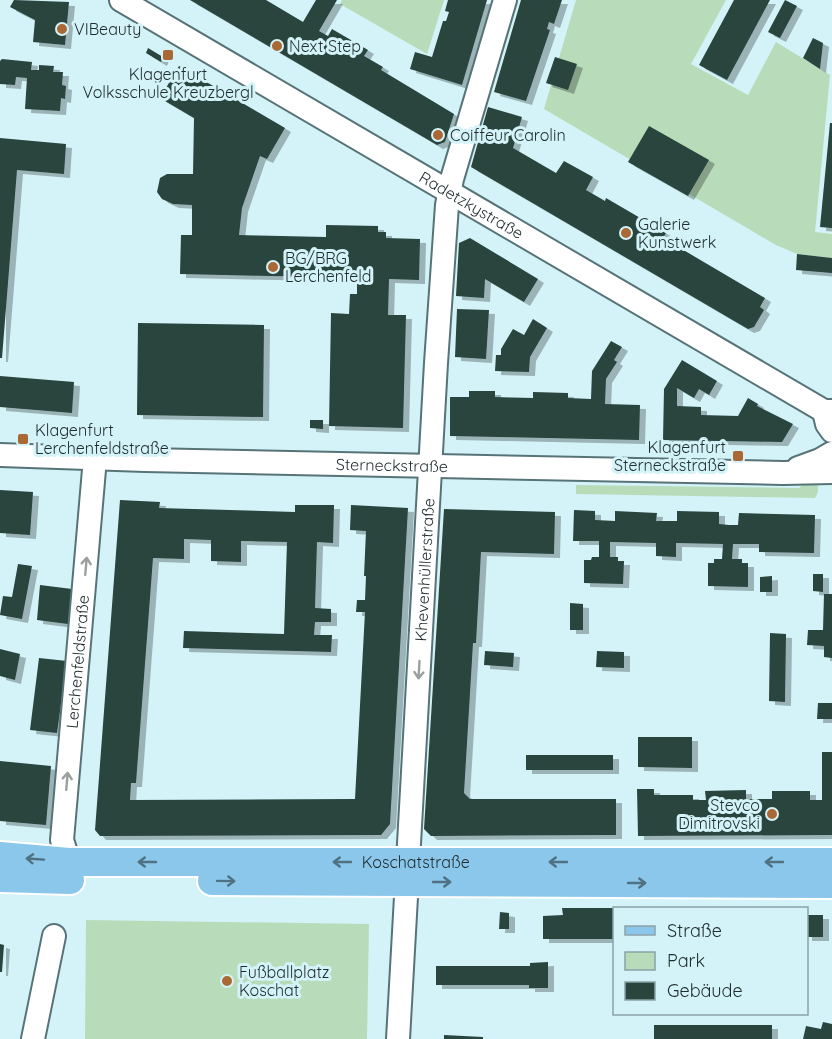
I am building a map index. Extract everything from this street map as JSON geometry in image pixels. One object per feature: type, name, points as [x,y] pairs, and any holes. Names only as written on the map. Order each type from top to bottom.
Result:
[{"type":"main road","name":"Koschatstraße","points":[[0,856],[66,851],[406,872],[832,884]]},
{"type":"main road","name":"Koschatstraße","points":[[0,878],[406,872],[832,862]]},
{"type":"street","name":"Khevenhüllerstraße","points":[[398,1039],[437,351],[450,192],[505,0]]},
{"type":"street","name":"Radetzkystraße","points":[[128,2],[829,418]]},
{"type":"street","name":"Sterneckstraße","points":[[783,473],[820,460],[832,453]]},
{"type":"street","name":"Sterneckstraße","points":[[0,454],[783,473],[832,472]]},
{"type":"street","name":"Lerchenfeldstraße","points":[[66,851],[94,458]]},
{"type":"street","points":[[33,1039],[54,936]]},
{"type":"green space","points":[[342,0],[444,0],[427,54],[340,4]]},
{"type":"green space","points":[[576,0],[726,0],[691,64],[748,95],[776,42],[830,75],[815,232],[832,234],[832,258],[797,254],[776,245],[544,109]]},
{"type":"green space","points":[[807,481],[818,484],[815,498],[576,494],[576,485],[799,488]]},
{"type":"green space","name":"Fußballplatz Koschat","points":[[86,920],[369,924],[367,1039],[85,1039]]},
{"type":"building","points":[[14,0],[69,2],[65,45],[33,42],[35,20],[10,7]]},
{"type":"building","points":[[190,0],[266,0],[303,22],[316,0],[337,0],[319,31],[328,36],[332,29],[368,50],[364,56],[383,67],[381,70],[454,114],[445,142],[437,145]]},
{"type":"building","points":[[448,0],[487,0],[462,85],[410,69],[415,52],[432,57],[443,21],[446,21],[449,12],[445,11]]},
{"type":"building","points":[[521,0],[562,0],[554,24],[549,22],[547,29],[550,30],[526,101],[494,92]]},
{"type":"building","points":[[734,0],[770,0],[727,80],[699,65]]},
{"type":"building","points":[[785,0],[797,6],[780,38],[768,32]]},
{"type":"building","points":[[813,38],[823,43],[820,69],[803,58]]},
{"type":"building","points":[[148,48],[163,57],[161,62],[146,53]]},
{"type":"building","points":[[555,57],[577,64],[568,90],[546,83]]},
{"type":"building","points":[[2,59],[32,62],[31,70],[39,70],[39,65],[54,66],[53,72],[63,72],[62,85],[66,86],[65,99],[61,98],[60,111],[25,109],[27,78],[16,77],[15,85],[0,84],[0,61]]},
{"type":"building","points":[[179,66],[285,128],[267,159],[260,156],[242,208],[239,235],[326,237],[326,225],[378,226],[378,232],[386,232],[386,238],[420,239],[419,280],[389,279],[388,315],[406,315],[403,428],[329,426],[331,313],[349,314],[350,294],[357,294],[357,284],[363,284],[363,278],[180,274],[181,235],[192,235],[192,205],[173,204],[162,199],[157,192],[160,178],[167,174],[193,174],[194,118],[160,98]]},
{"type":"building","points":[[488,107],[522,117],[513,148],[556,173],[564,161],[593,177],[586,190],[605,201],[606,198],[666,233],[663,238],[765,298],[760,307],[764,310],[754,327],[748,329],[471,167]]},
{"type":"building","points":[[830,123],[832,123],[832,228],[820,227]]},
{"type":"building","points":[[649,126],[709,160],[688,196],[628,162]]},
{"type":"building","points":[[0,138],[66,144],[64,174],[17,170],[2,358],[0,358]]},
{"type":"building","points":[[470,238],[538,279],[524,302],[485,279],[484,298],[456,296],[459,243]]},
{"type":"building","points":[[797,254],[832,258],[832,273],[796,270]]},
{"type":"building","points":[[457,309],[489,310],[486,359],[455,357]]},
{"type":"building","points":[[533,319],[547,328],[530,357],[529,372],[495,371],[496,355],[501,355],[501,349],[513,329],[524,335]]},
{"type":"building","points":[[138,323],[264,325],[263,417],[137,415]]},
{"type":"building","points":[[611,341],[622,347],[614,360],[617,362],[606,379],[605,404],[640,405],[639,440],[450,436],[450,397],[469,397],[469,391],[495,391],[495,397],[533,398],[533,392],[568,393],[568,398],[591,399],[592,371]]},
{"type":"building","points":[[682,360],[717,381],[709,395],[699,389],[694,398],[677,388],[677,406],[701,407],[701,415],[738,416],[748,398],[758,404],[757,406],[793,424],[782,442],[663,440],[664,389]]},
{"type":"building","points":[[0,376],[74,382],[72,413],[0,407]]},
{"type":"building","points":[[310,420],[323,420],[323,429],[310,428]]},
{"type":"building","points":[[0,490],[33,492],[30,535],[0,533]]},
{"type":"building","points":[[120,500],[160,502],[159,508],[295,512],[295,505],[334,505],[333,543],[317,542],[315,608],[331,609],[331,622],[315,622],[314,635],[332,635],[331,652],[183,648],[184,631],[284,634],[287,542],[241,541],[241,562],[211,561],[211,540],[184,539],[184,559],[153,558],[136,783],[131,783],[130,800],[355,799],[365,612],[356,612],[357,600],[365,600],[366,531],[350,530],[351,505],[408,508],[390,824],[381,835],[100,836],[95,830]]},
{"type":"building","points":[[444,509],[555,512],[554,554],[481,552],[464,793],[470,799],[616,799],[616,835],[431,836],[424,829]]},
{"type":"building","points":[[574,510],[595,511],[595,520],[615,521],[615,511],[657,513],[656,521],[677,521],[677,511],[719,512],[719,524],[729,525],[738,525],[739,513],[815,515],[814,553],[759,552],[759,544],[733,544],[732,559],[742,559],[742,563],[748,563],[748,587],[708,586],[708,563],[714,563],[714,559],[722,559],[723,544],[676,543],[676,557],[656,556],[656,543],[610,542],[610,557],[618,557],[618,561],[624,561],[623,584],[584,583],[584,560],[599,557],[599,541],[573,541]]},
{"type":"building","points":[[18,564],[32,566],[22,619],[0,615],[3,596],[12,597]]},
{"type":"building","points":[[813,574],[823,574],[823,592],[813,591]]},
{"type":"building","points":[[772,576],[772,592],[760,592],[760,577]]},
{"type":"building","points":[[40,585],[72,589],[68,624],[37,620]]},
{"type":"building","points":[[824,594],[832,594],[832,658],[824,657],[824,646],[807,645],[808,630],[823,630]]},
{"type":"building","points":[[570,603],[583,604],[583,630],[570,630]]},
{"type":"building","points":[[770,633],[786,634],[785,702],[769,701]]},
{"type":"building","points":[[0,649],[20,654],[15,680],[0,676]]},
{"type":"building","points":[[485,651],[514,653],[513,667],[484,665]]},
{"type":"building","points":[[597,651],[624,652],[624,668],[596,667]]},
{"type":"building","points":[[39,658],[67,661],[57,733],[30,730]]},
{"type":"building","points":[[818,703],[832,703],[832,719],[817,719]]},
{"type":"building","points":[[638,737],[692,737],[692,768],[638,767]]},
{"type":"building","points":[[822,752],[832,752],[832,835],[638,836],[637,789],[654,789],[654,795],[693,795],[693,800],[706,800],[705,791],[746,790],[746,799],[772,799],[772,791],[810,791],[810,800],[822,800]]},
{"type":"building","points":[[526,755],[613,755],[613,770],[526,770]]},
{"type":"building","points":[[0,761],[51,766],[46,825],[0,821]]},
{"type":"building","points":[[562,908],[613,908],[613,939],[543,939],[543,916],[563,915]]},
{"type":"building","points":[[500,912],[509,913],[509,929],[499,929]]},
{"type":"building","points":[[808,915],[823,915],[823,937],[808,937]]},
{"type":"building","points":[[0,944],[4,945],[2,972],[0,972]]},
{"type":"building","points":[[548,962],[548,988],[529,988],[529,985],[436,985],[436,966],[530,966],[530,963]]},
{"type":"building","points":[[823,1022],[832,1024],[832,1039],[803,1039],[806,1026],[821,1029]]},
{"type":"building","points":[[654,1025],[772,1025],[772,1039],[654,1039]]},
{"type":"building","points":[[444,1035],[483,1037],[483,1039],[444,1039]]},
{"type":"place","name":"VIBeauty","points":[[62,29]]},
{"type":"place","name":"Next Step","points":[[277,46]]},
{"type":"place","name":"Klagenfurt Volksschule Kreuzbergl","points":[[168,55]]},
{"type":"place","name":"Coiffeur Carolin","points":[[438,135]]},
{"type":"place","name":"Galerie Kunstwerk","points":[[626,233]]},
{"type":"place","name":"BG/BRG Lerchenfeld","points":[[273,267]]},
{"type":"place","name":"Klagenfurt Lerchenfeldstraße","points":[[23,439]]},
{"type":"place","name":"Klagenfurt Sterneckstraße","points":[[738,456]]},
{"type":"place","name":"Stevco Dimitrovski","points":[[772,814]]},
{"type":"place","name":"Fußballplatz Koschat","points":[[227,981]]}]
